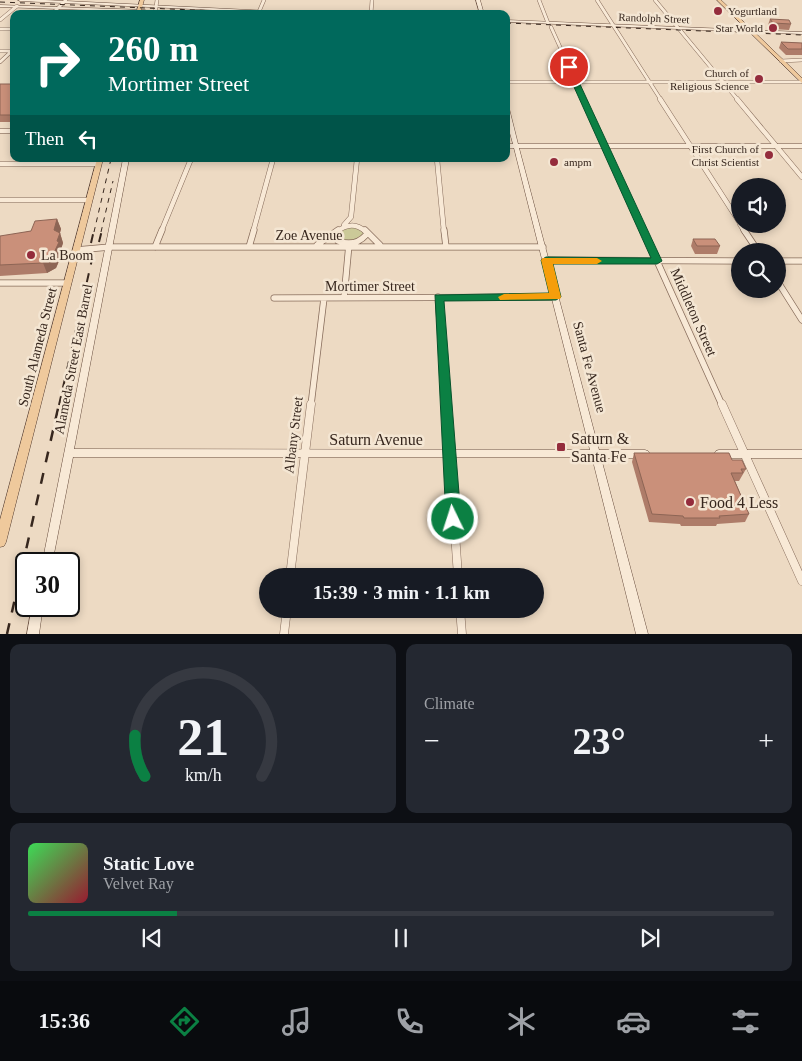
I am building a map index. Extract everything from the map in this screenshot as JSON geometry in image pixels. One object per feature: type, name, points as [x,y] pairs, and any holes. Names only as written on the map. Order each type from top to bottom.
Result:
[{"type":"main road","points":[[139,10],[142,0]]},
{"type":"main road","points":[[719,0],[802,81]]},
{"type":"main road","name":"South Alameda Street","points":[[0,542],[99,162]]},
{"type":"street","points":[[20,0],[65,1],[139,10]]},
{"type":"street","points":[[0,6],[156,10],[158,0]]},
{"type":"street","name":"Middleton Street","points":[[538,0],[657,261],[742,454],[802,581]]},
{"type":"street","points":[[597,0],[731,210]]},
{"type":"street","points":[[655,0],[802,177]]},
{"type":"street","points":[[58,8],[65,1]]},
{"type":"street","points":[[12,10],[17,6]]},
{"type":"street","points":[[0,20],[10,12]]},
{"type":"street","name":"Randolph Street","points":[[510,21],[683,32],[802,33]]},
{"type":"street","name":"Randolph Street","points":[[510,25],[550,25]]},
{"type":"street","name":"Randolph Street","points":[[615,28],[679,28],[802,37]]},
{"type":"street","points":[[0,62],[10,53]]},
{"type":"street","points":[[781,60],[802,60]]},
{"type":"street","points":[[510,82],[802,81]]},
{"type":"street","name":"Santa Fe Avenue","points":[[510,123],[642,634]]},
{"type":"street","points":[[510,146],[802,146]]},
{"type":"street","points":[[0,164],[66,162]]},
{"type":"street","name":"Alameda Street East Barrel","points":[[49,552],[125,162]]},
{"type":"street","points":[[155,247],[190,162]]},
{"type":"street","points":[[249,247],[272,162]]},
{"type":"street","points":[[312,247],[326,241],[351,217],[357,162]]},
{"type":"street","points":[[437,162],[446,247]]},
{"type":"street","points":[[0,200],[89,200]]},
{"type":"street","points":[[351,217],[373,242],[384,247]]},
{"type":"street","points":[[340,228],[352,225],[362,228]]},
{"type":"street","points":[[334,234],[338,241],[349,245],[361,241],[366,235]]},
{"type":"street","points":[[344,298],[349,245]]},
{"type":"street","name":"Zoe Avenue","points":[[76,250],[110,247],[543,246]]},
{"type":"street","points":[[546,260],[731,261]]},
{"type":"street","points":[[786,261],[802,261]]},
{"type":"street","points":[[0,283],[68,283]]},
{"type":"street","points":[[786,295],[802,320]]},
{"type":"street","points":[[438,297],[457,568]]},
{"type":"street","name":"Mortimer Street","points":[[274,298],[556,297]]},
{"type":"street","name":"Albany Street","points":[[291,568],[324,298]]},
{"type":"street","name":"Saturn Avenue","points":[[70,453],[651,454]]},
{"type":"street","points":[[706,454],[802,454]]},
{"type":"street","points":[[33,634],[36,617]]},
{"type":"street","points":[[284,634],[286,618]]},
{"type":"street","points":[[461,618],[462,634]]},
{"type":"shaded area","points":[[353,227],[363,231],[363,236],[353,241],[340,239],[337,234],[338,231]]},
{"type":"building","points":[[770,19],[789,20],[791,24],[773,23]]},
{"type":"building","points":[[781,42],[802,43],[802,49],[788,49]]},
{"type":"building","points":[[0,84],[10,84],[10,115],[0,115]]},
{"type":"building","name":"La Boom","points":[[57,219],[54,230],[60,233],[57,241],[59,242],[52,257],[43,263],[0,265],[0,236],[31,231],[35,221]]},
{"type":"building","points":[[693,239],[715,239],[720,246],[697,246]]},
{"type":"building","name":"Food 4 Less","points":[[634,453],[729,453],[732,460],[742,460],[746,469],[741,469],[743,473],[731,473],[749,514],[719,516],[720,518],[684,518],[683,516],[652,514]]},
{"type":"railway","points":[[0,2],[194,10]]},
{"type":"railway","points":[[510,23],[802,35]]},
{"type":"railway","points":[[94,232],[110,162]]},
{"type":"railway","points":[[101,232],[113,181]]},
{"type":"railway","points":[[91,243],[94,230]]},
{"type":"railway","points":[[99,242],[102,230]]},
{"type":"railway","points":[[59,405],[93,255]]},
{"type":"railway","points":[[7,634],[59,404]]},
{"type":"slow traffic","points":[[504,297],[556,297],[546,260],[597,261]]},
{"type":"place","name":"Yogurtland","points":[[718,11]]},
{"type":"place","name":"Star World","points":[[773,28]]},
{"type":"place","name":"Church of Religious Science","points":[[759,79]]},
{"type":"place","name":"First Church of Christ Scientist","points":[[769,155]]},
{"type":"place","name":"ampm","points":[[554,162]]},
{"type":"place","name":"La Boom","points":[[31,255]]},
{"type":"place","name":"Saturn & Santa Fe","points":[[561,447]]},
{"type":"place","name":"Food 4 Less","points":[[690,502]]},
{"type":"route","points":[[453,519],[438,297],[556,297],[546,260],[657,261],[606,154],[569,67]]}]
